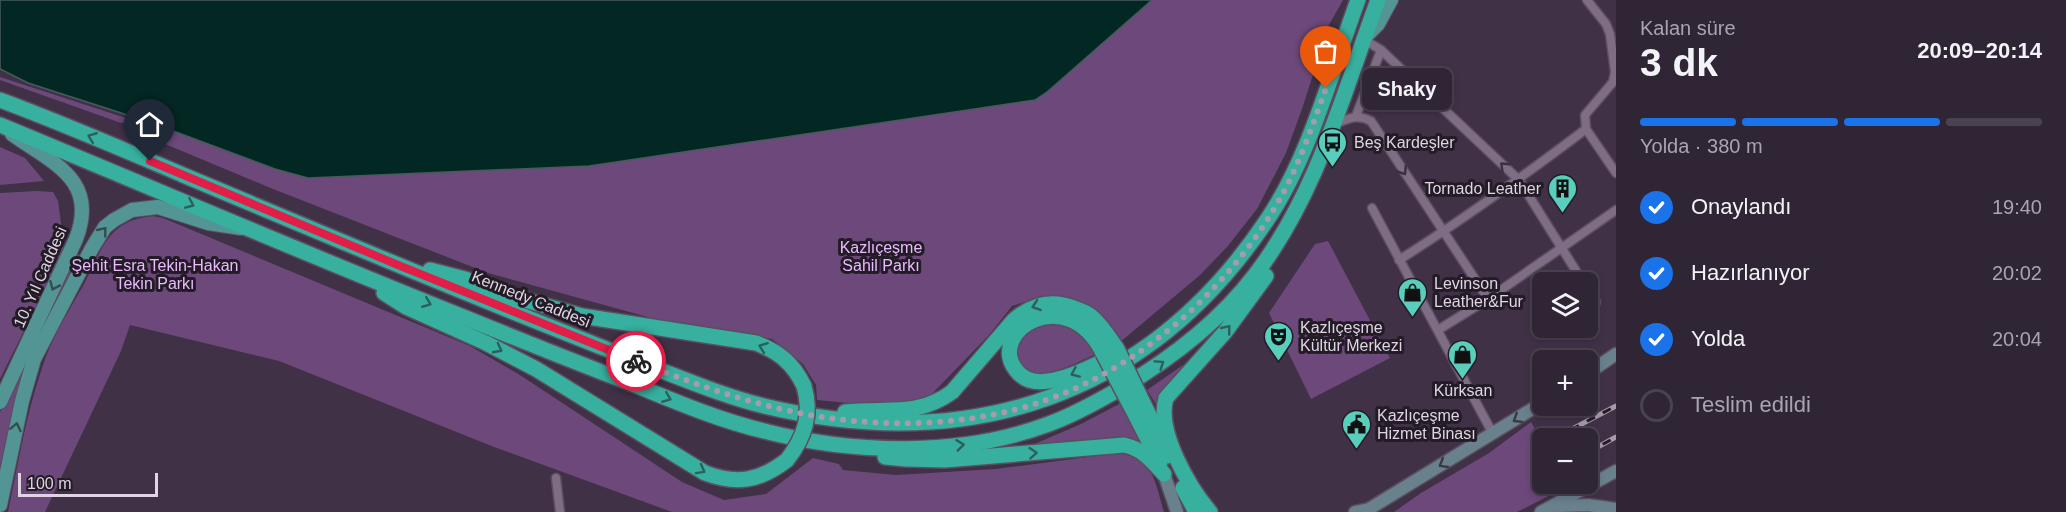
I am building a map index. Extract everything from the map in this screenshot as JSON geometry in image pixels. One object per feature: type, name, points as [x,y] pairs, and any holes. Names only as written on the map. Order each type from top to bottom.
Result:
[{"type":"highway","name":"Kennedy Caddesi","points":[[0,100],[398,265],[700,386],[763,405],[824,418],[876,423],[949,421],[1013,410],[1045,401],[1083,385],[1149,345],[1206,296],[1238,259],[1277,205],[1297,166],[1358,0]]},
{"type":"highway","points":[[0,125],[353,273],[702,412],[789,437],[904,449],[935,448],[994,440],[1047,425],[1092,405],[1172,356],[1212,321],[1254,277],[1283,236],[1295,214],[1333,126],[1378,0]]},
{"type":"highway","points":[[1210,512],[1195,494],[1178,463],[1164,417],[1166,398],[1225,332],[1276,262],[1295,214]]},
{"type":"highway","points":[[353,273],[406,307],[486,343],[558,382],[705,473],[719,478],[736,480],[756,478],[776,468],[787,460],[798,445],[806,427],[808,406],[804,386],[791,364],[771,349],[756,343],[582,316],[507,295],[465,279],[432,270],[398,265]]},
{"type":"highway","points":[[824,418],[853,411],[908,410],[941,400],[952,392],[1025,310],[1046,303],[1068,305],[1089,314],[1104,329],[1110,351],[1142,415],[1196,512]]},
{"type":"highway","points":[[1110,351],[1069,318],[1047,316],[1029,323],[1017,333],[1010,346],[1009,354],[1011,364],[1018,374],[1027,381],[1038,382],[1061,379],[1125,352],[1149,345]]},
{"type":"highway","points":[[1142,415],[1164,474]]},
{"type":"highway","points":[[851,445],[882,456],[945,460],[1124,445],[1136,448],[1147,455],[1164,474]]},
{"type":"main road","points":[[1363,39],[1378,24],[1391,0]]},
{"type":"main road","name":"10. Yıl Caddesi","points":[[0,125],[65,170],[79,193],[83,212],[76,239],[0,402]]},
{"type":"main road","name":"10. Yıl Caddesi","points":[[0,505],[20,410],[34,359],[105,227],[132,210],[158,207],[208,224],[228,228],[248,228]]},
{"type":"main road","points":[[1598,366],[1616,354]]},
{"type":"main road","points":[[1355,512],[1367,510],[1532,409]]},
{"type":"main road","points":[[1541,512],[1556,506],[1616,471]]},
{"type":"main road","points":[[1164,474],[1176,512]]},
{"type":"main road","points":[[1556,506],[1588,505],[1616,509]]},
{"type":"street","points":[[1587,0],[1606,24],[1610,34],[1615,72],[1613,82],[1585,116],[1586,129],[1616,173]]},
{"type":"street","points":[[1363,39],[1381,50],[1519,180],[1577,272]]},
{"type":"street","points":[[1356,116],[1381,50]]},
{"type":"street","points":[[1333,126],[1356,116],[1371,121],[1488,299]]},
{"type":"street","points":[[1399,260],[1519,180],[1586,129]]},
{"type":"street","points":[[1372,208],[1493,434]]},
{"type":"street","points":[[1438,330],[1488,299],[1616,210]]},
{"type":"street","points":[[556,478],[561,512]]},
{"type":"green space","name":"Kazlıçeşme Sahil Parkı","points":[[1152,0],[1343,0],[1329,25],[1286,153],[1257,209],[1227,247],[1200,275],[1119,343],[1066,299],[1043,296],[1012,306],[989,335],[927,399],[890,407],[817,400],[816,385],[803,364],[772,339],[655,319],[488,273],[273,189],[134,131],[149,122],[275,169],[308,178],[589,166],[1035,100]]},
{"type":"green space","points":[[0,77],[132,120],[121,123],[0,80]]},
{"type":"green space","points":[[0,147],[25,158],[44,181],[0,185]]},
{"type":"green space","points":[[53,192],[58,201],[64,245],[56,266],[0,379],[0,193]]},
{"type":"green space","name":"Şehit Esra Tekin-Hakan Tekin Parkı","points":[[153,216],[163,218],[470,346],[520,375],[682,482],[724,500],[766,494],[813,458],[839,464],[843,470],[896,475],[996,469],[1118,453],[1139,460],[1146,466],[1155,481],[1164,512],[672,512],[494,447],[279,361],[130,325],[121,351],[45,512],[8,512],[31,404],[55,336],[108,239],[125,224]]},
{"type":"green space","points":[[1328,241],[1390,358],[1311,399],[1269,313],[1315,244]]},
{"type":"green space","points":[[74,253],[80,255],[32,348],[21,377],[0,474],[0,412]]},
{"type":"green space","points":[[1063,323],[1084,334],[1096,354],[1044,374],[1032,374],[1023,369],[1018,359],[1019,341],[1038,325]]},
{"type":"green space","points":[[1183,365],[1185,367],[1166,385],[1157,406],[1147,390]]},
{"type":"green space","points":[[1121,403],[1142,442],[1114,438],[1033,448],[1032,445],[1081,424]]},
{"type":"green space","points":[[1531,422],[1534,428],[1532,428],[1532,494],[1552,494],[1517,512],[1394,512],[1421,493],[1489,453]]},
{"type":"shaded area","points":[[0,0],[1152,0],[1035,100],[589,166],[308,178],[275,169],[149,122],[28,83],[0,69]]},
{"type":"railway","points":[[1574,428],[1616,406]]},
{"type":"railway","points":[[1598,447],[1616,437]]},
{"type":"way so far","points":[[636,361],[736,398],[795,413],[850,421],[919,423],[949,421],[1013,410],[1054,398],[1097,378],[1149,345],[1206,296],[1238,259],[1277,205],[1297,166],[1326,88]]},
{"type":"place","name":"Shaky","points":[[1326,88]]},
{"type":"place","name":"Beş Kardeşler","points":[[1333,168]]},
{"type":"place","name":"Tornado Leather","points":[[1562,214]]},
{"type":"place","name":"Levinson Leather&Fur","points":[[1413,318]]},
{"type":"place","name":"Kazlıçeşme Kültür Merkezi","points":[[1279,362]]},
{"type":"place","name":"Kürksan","points":[[1463,380]]},
{"type":"place","name":"Kazlıçeşme Hizmet Binası","points":[[1356,450]]},
{"type":"route","points":[[150,161],[636,361]]}]
